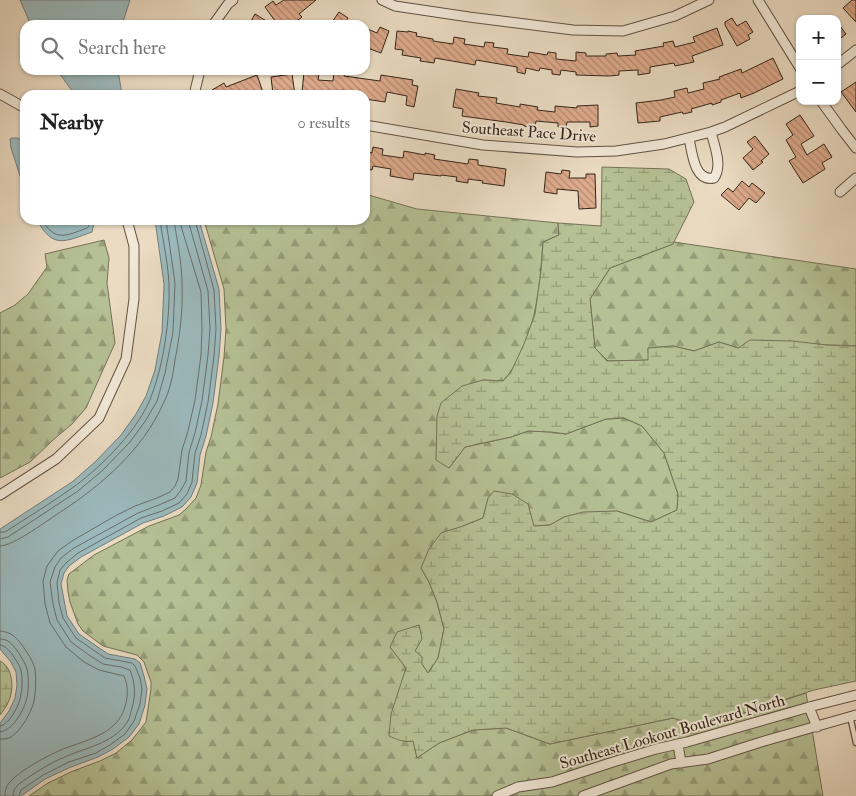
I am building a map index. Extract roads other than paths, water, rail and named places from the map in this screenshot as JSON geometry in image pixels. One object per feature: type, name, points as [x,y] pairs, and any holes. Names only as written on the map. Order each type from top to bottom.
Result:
[{"type":"street","points":[[217,20],[233,0]]},
{"type":"street","points":[[382,0],[395,6],[564,29],[623,30],[675,16],[709,0]]},
{"type":"street","points":[[758,0],[796,62]]},
{"type":"street","points":[[841,62],[856,50]]},
{"type":"street","points":[[195,90],[199,75]]},
{"type":"street","name":"Southeast Pace Drive","points":[[370,126],[483,145],[577,152],[616,151],[664,144],[711,132],[796,93]]},
{"type":"street","points":[[0,94],[20,105]]},
{"type":"street","points":[[825,105],[856,148]]},
{"type":"street","points":[[689,138],[698,171],[704,178],[714,178],[718,170],[711,132]]},
{"type":"street","points":[[840,192],[856,178]]},
{"type":"street","points":[[0,495],[56,459],[99,418],[126,360],[134,299],[134,246],[128,225]]},
{"type":"street","name":"Southeast Lookout Boulevard North","points":[[497,796],[518,787],[552,782],[613,762],[856,695]]},
{"type":"street","points":[[809,707],[817,726]]},
{"type":"street","name":"Southeast Lookout Boulevard North","points":[[583,796],[671,764],[708,759],[853,716]]},
{"type":"street","points":[[678,744],[681,763]]},
{"type":"lane","points":[[853,716],[856,743]]},
{"type":"water","points":[[20,0],[130,0],[124,20],[29,20]]},
{"type":"water","points":[[61,75],[119,75],[121,90],[71,90]]},
{"type":"water","points":[[10,139],[20,139],[20,176],[11,148]]},
{"type":"water","points":[[40,225],[94,225],[92,232],[60,241],[48,236]]},
{"type":"water","points":[[156,225],[200,225],[219,289],[221,329],[213,403],[200,455],[197,483],[191,497],[182,507],[143,523],[81,557],[69,566],[64,573],[61,584],[67,616],[79,634],[108,654],[135,659],[140,663],[147,689],[145,705],[139,724],[129,737],[98,757],[45,779],[21,796],[0,796],[0,723],[9,711],[15,698],[17,685],[16,672],[11,662],[0,649],[0,529],[72,482],[121,435],[136,414],[146,396],[155,370],[162,332],[164,284]]}]
